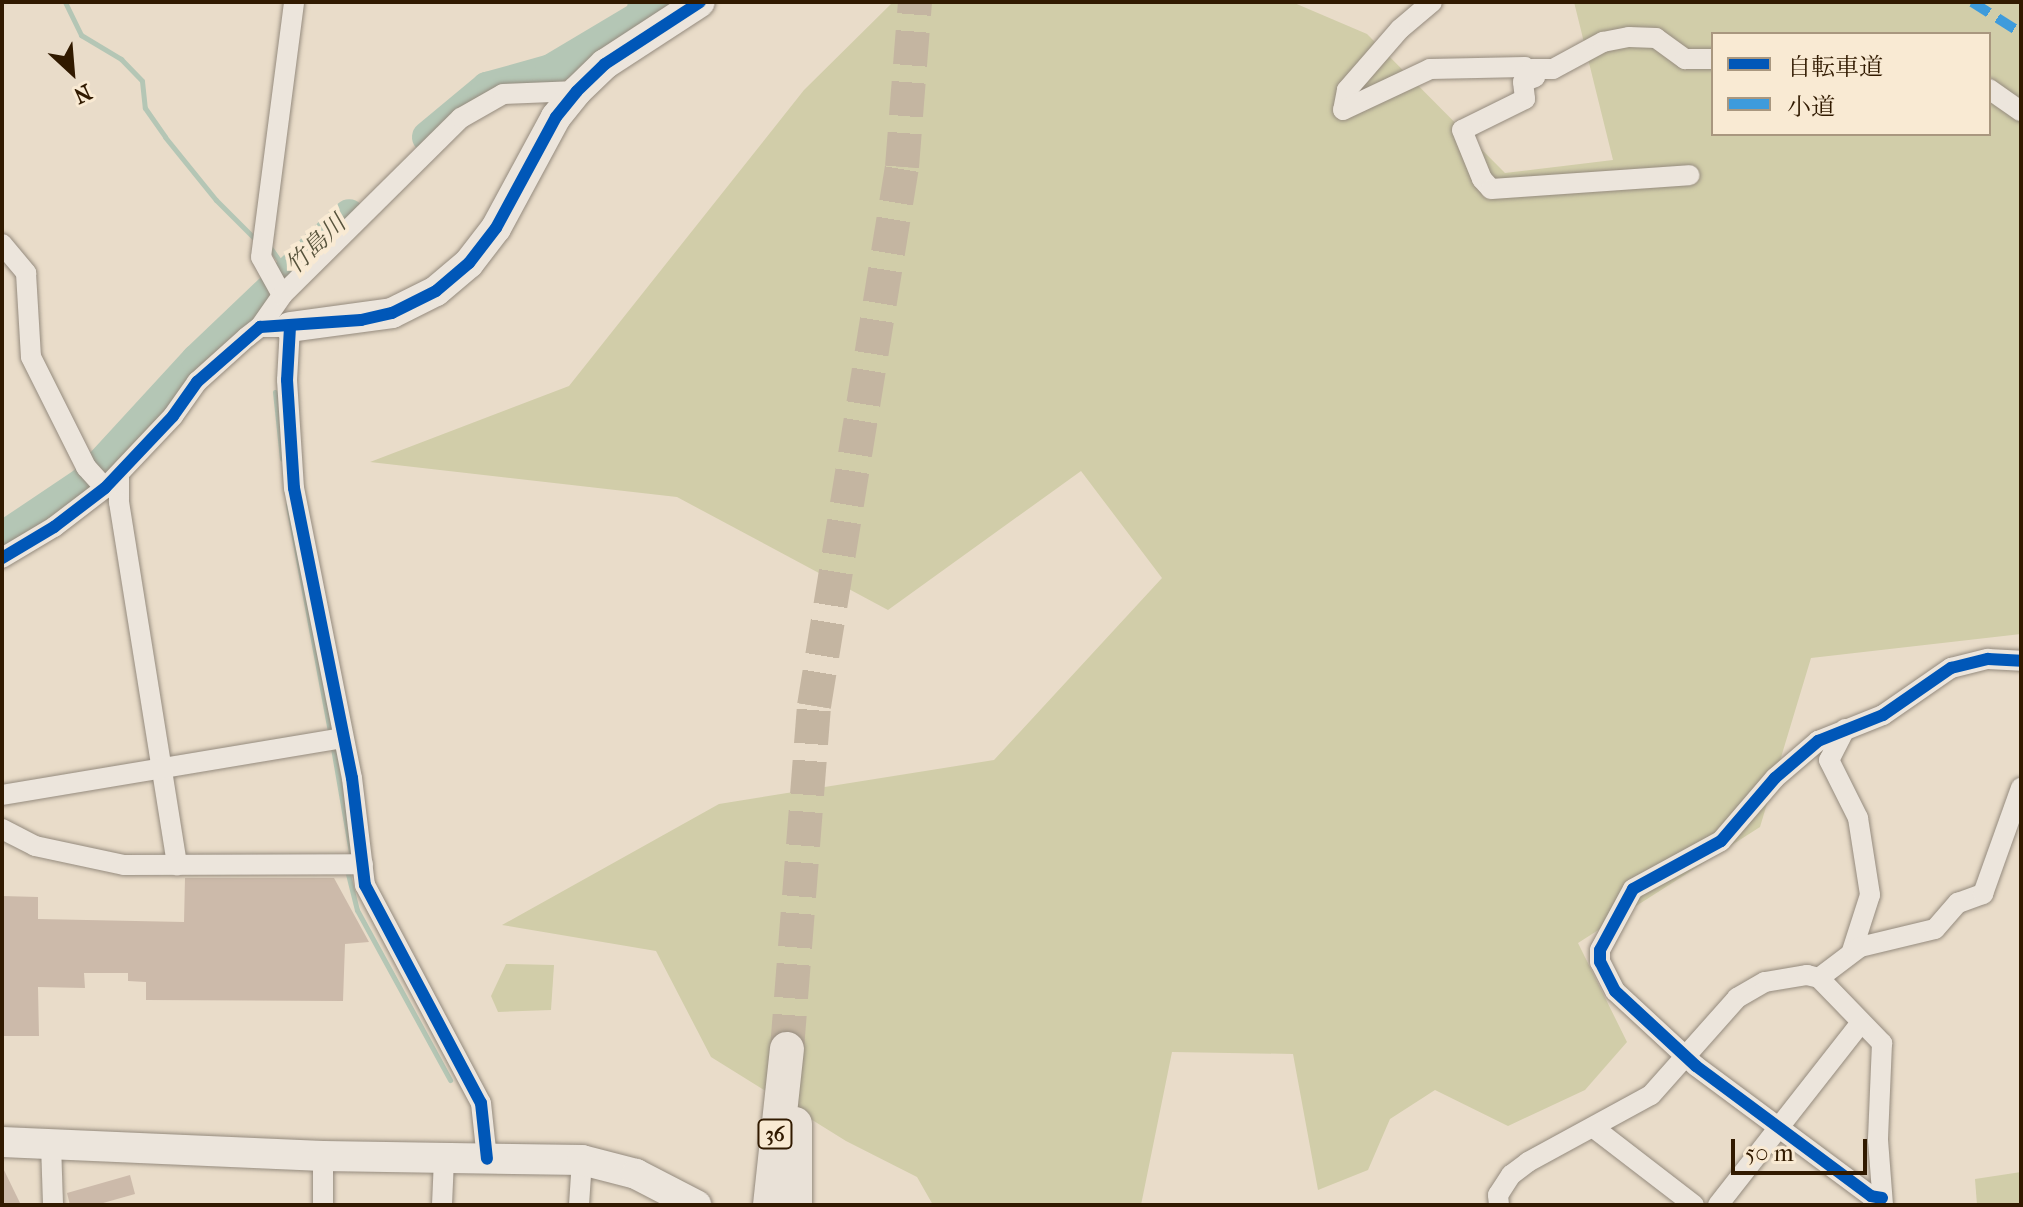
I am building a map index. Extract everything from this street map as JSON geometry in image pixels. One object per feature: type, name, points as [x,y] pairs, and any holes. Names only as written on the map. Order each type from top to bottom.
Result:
[{"type":"main road","name":"36","points":[[770,1205],[779,1090],[787,1057],[795,1121],[795,1205]]},
{"type":"street","points":[[276,289],[262,243],[294,2]]},
{"type":"street","points":[[260,327],[290,327],[392,313],[436,291],[469,263],[496,228],[556,117],[577,91],[605,64],[700,2]]},
{"type":"street","points":[[1432,2],[1347,90],[1343,110],[1430,69],[1492,64],[1553,69],[1603,42],[1629,37],[1656,38],[1685,59],[1711,59]]},
{"type":"street","points":[[1532,69],[1535,77],[1523,82],[1525,99],[1462,130],[1482,179],[1491,189],[1690,175]]},
{"type":"street","points":[[1991,90],[2021,111]]},
{"type":"street","points":[[2,558],[81,509],[102,478],[197,382],[260,327],[276,289],[480,105],[503,94],[577,91]]},
{"type":"street","points":[[2,244],[26,273],[31,357],[119,502],[177,865]]},
{"type":"street","points":[[290,327],[287,380],[294,488],[367,895],[481,1103],[487,1159]]},
{"type":"street","points":[[1819,978],[1860,1024],[1882,1043],[1884,1057],[1878,1140],[1883,1201],[1871,1196],[1688,1058],[1615,991],[1600,962],[1600,950],[1633,889],[1721,841],[1802,753],[1845,729],[1883,715],[1951,668],[1988,659],[2021,661]]},
{"type":"street","points":[[1829,760],[1845,729]]},
{"type":"street","points":[[2,795],[341,738]]},
{"type":"street","points":[[1802,753],[1829,760],[1858,818],[1870,895],[1852,951]]},
{"type":"street","points":[[1499,1205],[1498,1195],[1511,1175],[1651,1095],[1688,1058],[1737,998],[1765,982],[1819,978],[1852,951],[1922,936],[1939,926],[1958,903],[1983,894],[2021,788]]},
{"type":"street","points":[[2,829],[35,846],[124,865],[363,864]]},
{"type":"street","points":[[1718,1205],[1860,1024]]},
{"type":"street","points":[[1594,1128],[1694,1205]]},
{"type":"street","points":[[2,1142],[323,1156],[582,1160],[636,1174],[687,1203]]},
{"type":"street","points":[[51,1144],[53,1205]]},
{"type":"street","points":[[323,1156],[323,1205]]},
{"type":"street","points":[[442,1205],[444,1159]]},
{"type":"street","points":[[579,1205],[582,1160]]},
{"type":"shaded area","points":[[893,2],[1292,2],[1367,34],[1505,173],[1613,160],[1574,2],[2021,2],[2021,634],[1811,658],[1760,827],[1578,943],[1627,1042],[1585,1090],[1508,1126],[1435,1090],[1390,1119],[1368,1170],[1318,1190],[1293,1054],[1172,1052],[1141,1205],[933,1205],[917,1177],[846,1141],[711,1057],[656,951],[502,925],[719,804],[994,760],[1162,578],[1081,471],[888,610],[677,497],[370,462],[569,386],[804,90]]},
{"type":"shaded area","points":[[506,964],[554,965],[551,1010],[498,1012],[491,996]]},
{"type":"shaded area","points":[[2021,1172],[2021,1205],[1977,1205],[1975,1179]]},
{"type":"building","points":[[185,878],[334,878],[369,942],[345,944],[343,1001],[146,1000],[146,982],[128,981],[128,973],[84,973],[85,988],[38,987],[39,1036],[2,1036],[2,896],[38,897],[38,919],[184,922]]},
{"type":"building","points":[[2,1166],[21,1205],[2,1205]]},
{"type":"building","points":[[130,1175],[135,1194],[96,1205],[70,1205],[67,1193]]},
{"type":"waterway","points":[[65,2],[81,35],[121,59],[142,81],[145,108],[165,137],[216,200],[256,240]]},
{"type":"waterway","points":[[626,26],[630,2]]},
{"type":"waterway","name":"竹島川","points":[[428,137],[487,88],[551,70],[665,2]]},
{"type":"waterway","name":"竹島川","points":[[2,538],[84,483],[197,360],[349,215]]},
{"type":"waterway","points":[[269,246],[287,272]]},
{"type":"waterway","points":[[275,392],[282,459]]},
{"type":"waterway","points":[[288,505],[330,731]]},
{"type":"waterway","points":[[333,748],[351,852]]},
{"type":"waterway","points":[[348,874],[357,910],[450,1080]]},
{"type":"tunnel","points":[[787,1049],[814,706],[902,167],[915,2]]},
{"type":"marked path","points":[[1972,2],[2021,33]]},
{"type":"cycle path","points":[[2,558],[54,527],[105,488],[173,416],[197,382],[260,327],[361,320],[392,313],[436,291],[469,263],[496,228],[556,117],[577,91],[605,64],[700,2]]},
{"type":"cycle path","points":[[290,327],[287,380],[294,488],[352,778],[365,885],[481,1103],[487,1159]]},
{"type":"cycle path","points":[[1882,1198],[1871,1196],[1696,1066],[1615,991],[1600,962],[1600,950],[1633,889],[1721,841],[1775,778],[1818,741],[1883,715],[1951,668],[1988,659],[2021,661]]}]
